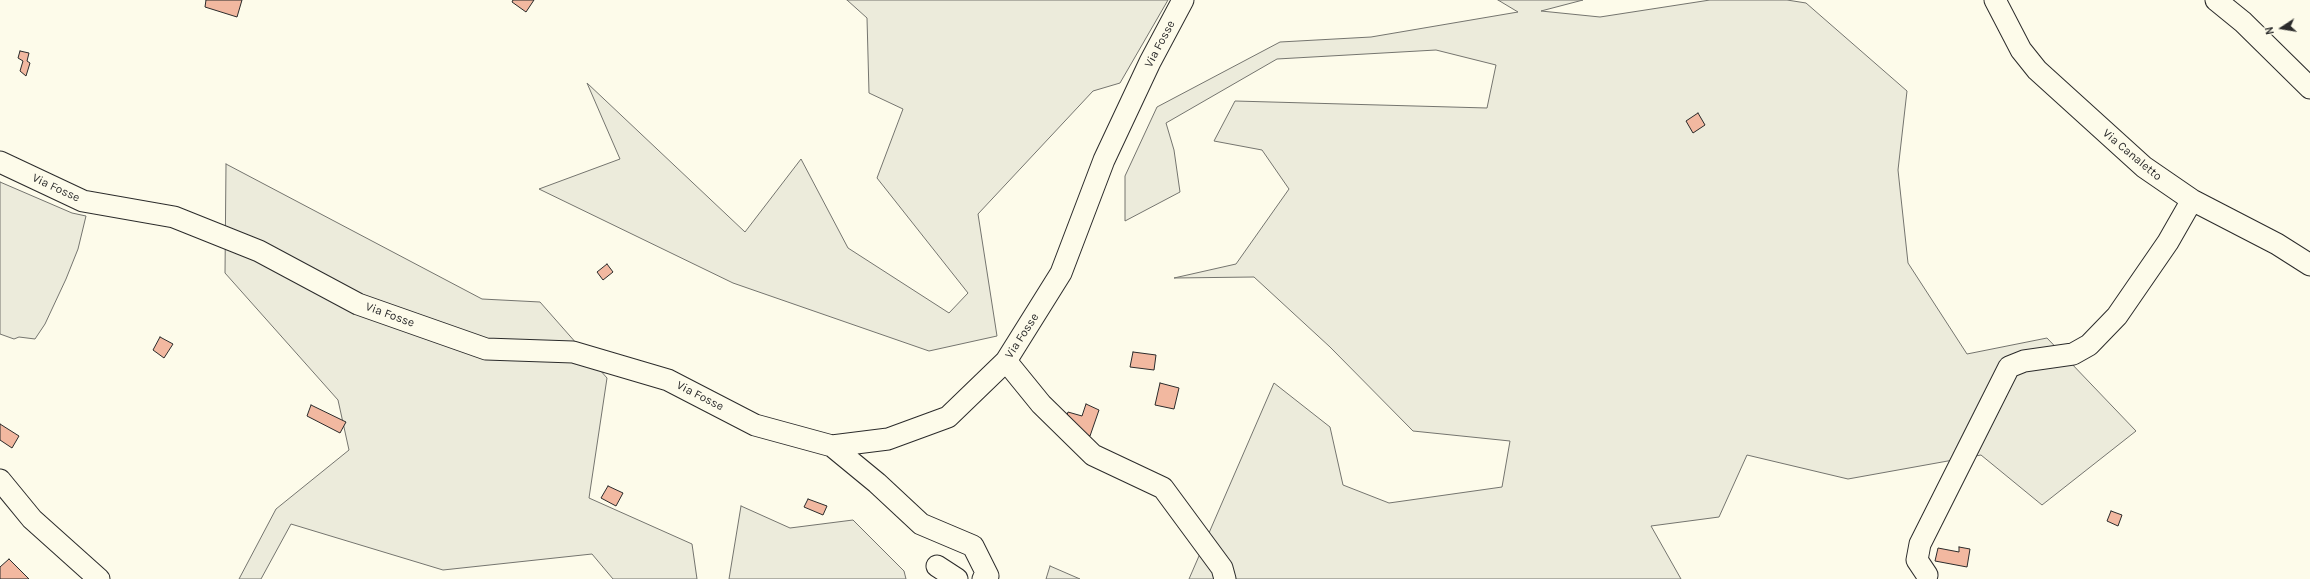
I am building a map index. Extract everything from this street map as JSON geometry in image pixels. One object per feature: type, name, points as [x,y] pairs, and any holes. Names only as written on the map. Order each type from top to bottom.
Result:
[{"type":"street","name":"Via Fosse","points":[[0,162],[83,201],[174,217],[259,251],[358,304],[486,350],[573,352],[668,380],[755,424],[832,446],[888,439],[948,417],[1006,361],[1061,274],[1104,160],[1150,62],[1183,0]]},
{"type":"street","name":"Via Canaletto","points":[[1995,0],[2021,50],[2037,70],[2144,167],[2192,200],[2277,244],[2310,265]]},
{"type":"street","points":[[2216,0],[2243,22],[2310,88]]},
{"type":"street","points":[[1926,575],[1917,560],[1920,544],[2009,367],[2024,361],[2073,354],[2089,345],[2117,316],[2168,242],[2192,200]]},
{"type":"street","points":[[1006,361],[1041,404],[1093,455],[1163,488],[1222,568],[1225,579]]},
{"type":"street","points":[[832,446],[877,483],[920,524],[973,546],[988,576],[984,579]]},
{"type":"street","points":[[0,480],[32,518],[99,579]]},
{"type":"street","points":[[937,566],[958,579]]},
{"type":"shaded area","points":[[847,0],[1168,0],[1120,83],[1093,91],[978,214],[997,336],[929,351],[733,283],[539,189],[620,159],[587,83],[745,232],[801,159],[848,248],[949,313],[968,293],[877,178],[903,109],[869,93],[867,18]]},
{"type":"shaded area","points":[[1498,0],[1583,0],[1541,11],[1600,17],[1710,0],[1787,0],[1806,3],[1907,91],[1898,170],[1908,263],[1967,354],[2047,338],[2136,431],[2042,505],[1981,455],[1848,479],[1747,455],[1719,517],[1651,526],[1681,579],[1189,579],[1274,383],[1330,427],[1343,485],[1389,503],[1502,487],[1510,441],[1413,431],[1330,347],[1254,277],[1174,278],[1236,264],[1289,189],[1262,150],[1214,141],[1235,101],[1487,108],[1496,65],[1436,50],[1277,59],[1166,123],[1174,150],[1180,192],[1125,221],[1125,176],[1157,107],[1280,42],[1371,37],[1518,12]]},
{"type":"shaded area","points":[[226,164],[482,299],[540,302],[607,378],[589,498],[692,544],[697,579],[613,579],[592,554],[443,570],[291,524],[261,579],[239,579],[276,509],[349,450],[338,400],[225,273]]},
{"type":"shaded area","points":[[0,182],[72,213],[86,216],[78,249],[66,279],[45,324],[35,339],[19,337],[14,339],[0,334]]},
{"type":"shaded area","points":[[741,506],[790,528],[853,520],[904,571],[906,579],[729,579]]},
{"type":"shaded area","points":[[1050,566],[1080,579],[1046,579]]},
{"type":"building","points":[[206,0],[242,0],[237,17],[205,7]]},
{"type":"building","points":[[513,0],[534,0],[526,12],[512,2]]},
{"type":"building","points":[[20,51],[29,53],[27,61],[30,63],[26,76],[20,71],[23,61],[18,58]]},
{"type":"building","points":[[1698,113],[1705,125],[1693,133],[1686,121]]},
{"type":"building","points":[[607,264],[613,272],[603,280],[597,272]]},
{"type":"building","points":[[160,337],[173,344],[164,358],[153,350]]},
{"type":"building","points":[[1133,352],[1156,355],[1154,370],[1130,367]]},
{"type":"building","points":[[1160,383],[1179,388],[1174,409],[1155,405]]},
{"type":"building","points":[[1086,404],[1099,410],[1090,436],[1064,424],[1068,412],[1082,416]]},
{"type":"building","points":[[311,405],[346,422],[340,433],[307,416]]},
{"type":"building","points":[[0,424],[19,436],[12,448],[0,440]]},
{"type":"building","points":[[608,486],[623,493],[616,506],[601,498]]},
{"type":"building","points":[[808,499],[827,506],[823,515],[804,507]]},
{"type":"building","points":[[2111,511],[2122,515],[2118,526],[2107,521]]},
{"type":"building","points":[[1959,547],[1970,549],[1967,567],[1935,561],[1938,548],[1959,552]]},
{"type":"building","points":[[9,559],[29,579],[0,579],[0,567]]}]
